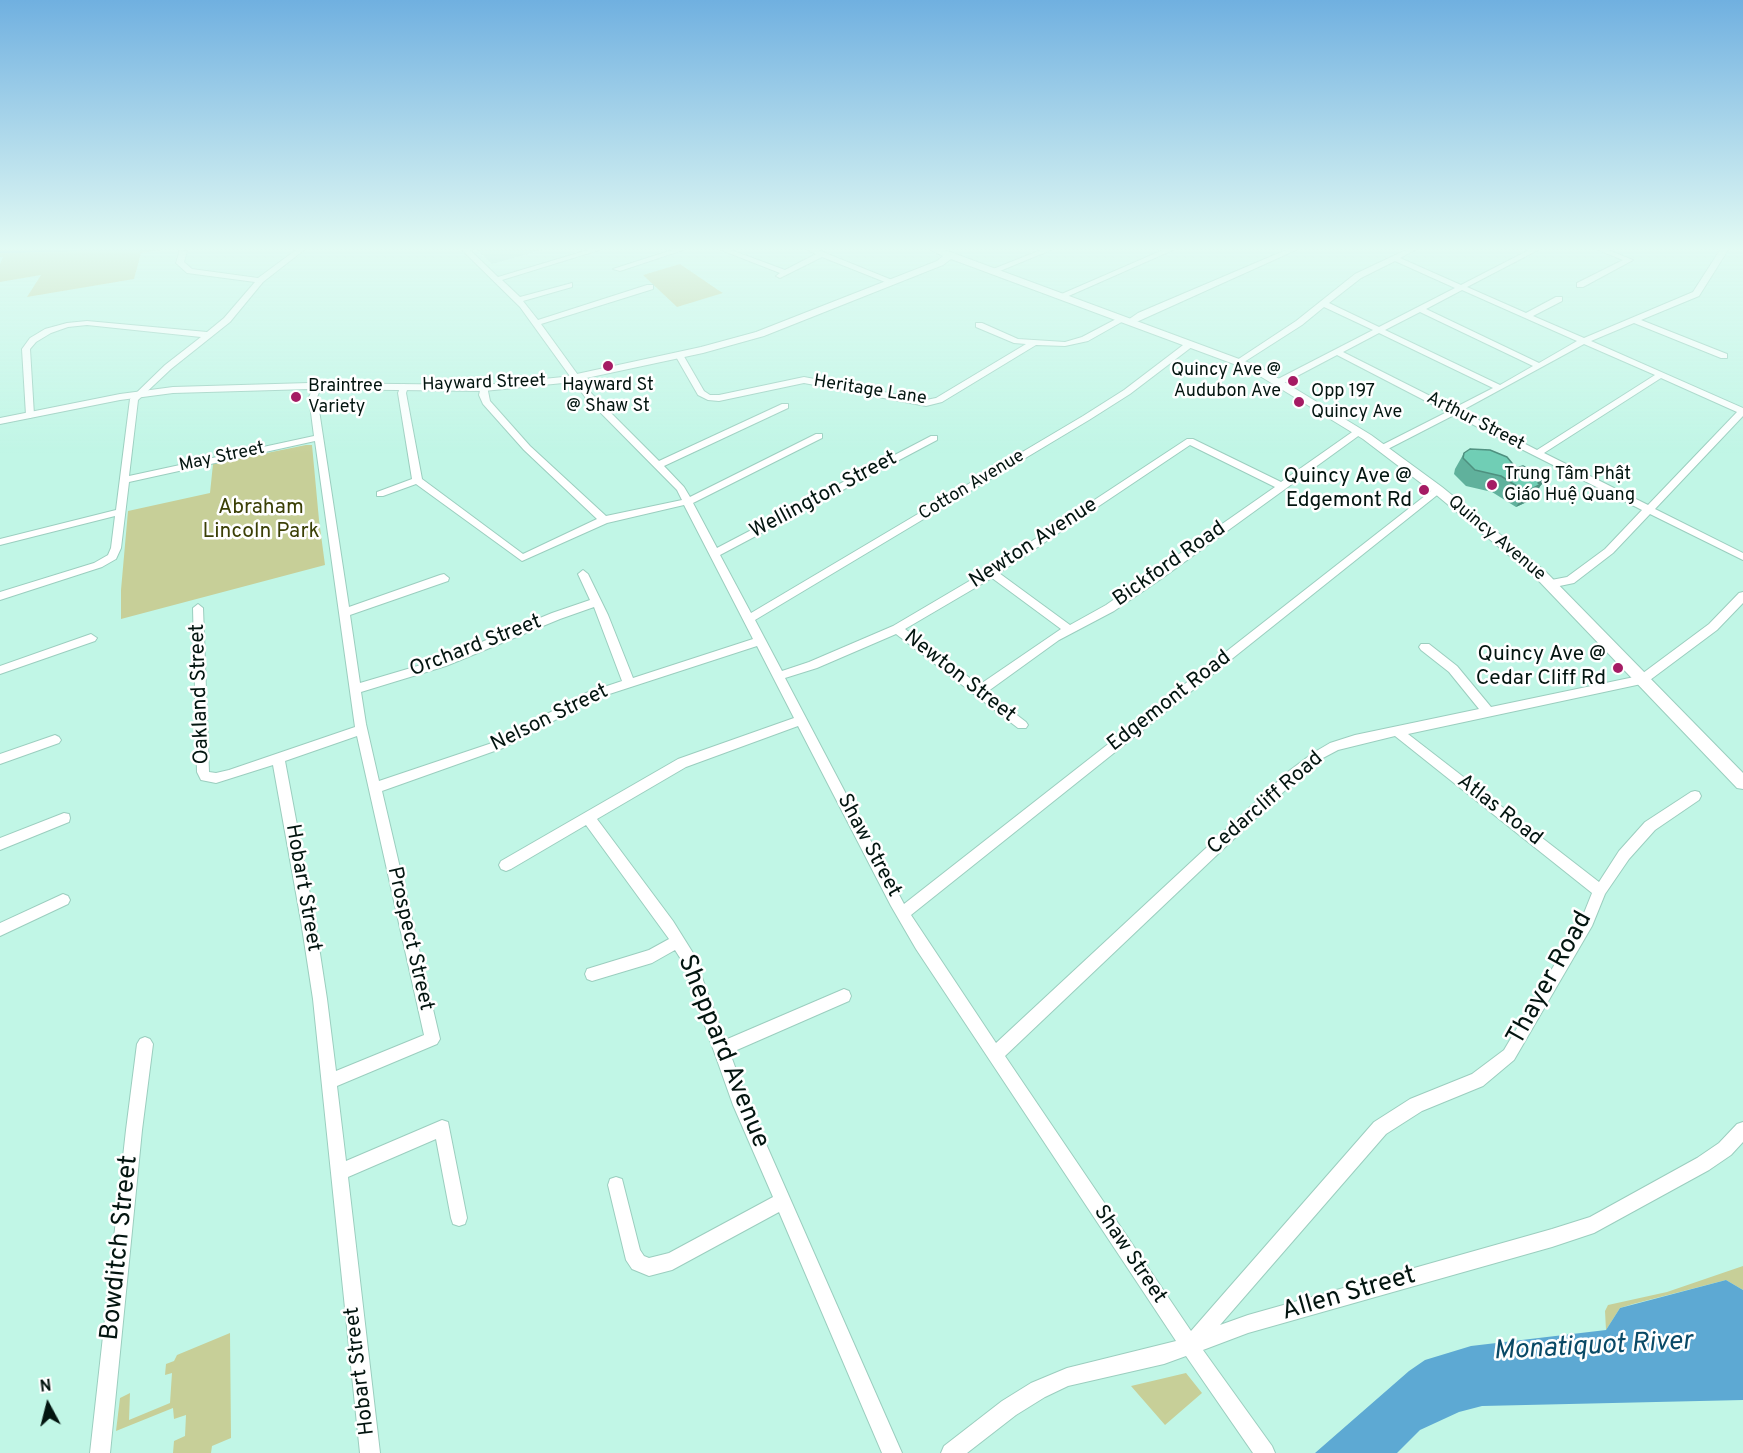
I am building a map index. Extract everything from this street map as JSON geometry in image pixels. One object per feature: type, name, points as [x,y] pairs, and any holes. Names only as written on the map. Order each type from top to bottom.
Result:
[{"type":"main road","name":"Hayward Street","points":[[0,421],[138,394],[182,389],[318,386],[484,388],[534,384],[574,378],[679,355],[784,326],[804,318]]},
{"type":"main road","name":"Quincy Avenue","points":[[1120,318],[1238,362],[1279,382],[1383,448],[1438,490],[1550,584],[1743,783]]},
{"type":"street","points":[[0,597],[110,559],[116,548],[131,407],[138,394],[228,318]]},
{"type":"street","name":"Shaw Street","points":[[533,318],[588,395],[681,489],[689,501],[714,554],[903,913],[1190,1346],[1265,1453]]},
{"type":"street","points":[[536,322],[550,318]]},
{"type":"street","points":[[979,325],[1017,340],[1033,343],[1075,343],[1133,318]]},
{"type":"street","points":[[1238,362],[1305,318]]},
{"type":"street","points":[[1354,318],[1500,388]]},
{"type":"street","points":[[1279,382],[1403,318]]},
{"type":"street","points":[[1439,318],[1540,366]]},
{"type":"street","points":[[1531,318],[1743,411],[1610,551],[1570,580],[1550,584]]},
{"type":"street","points":[[1383,448],[1500,388],[1584,341],[1639,318]]},
{"type":"street","points":[[1634,320],[1724,356]]},
{"type":"street","points":[[30,415],[26,349],[33,340],[48,331],[68,325],[87,323],[209,335]]},
{"type":"street","name":"Heritage Lane","points":[[679,355],[701,393],[708,398],[719,398],[804,380],[926,403],[939,400],[1033,343]]},
{"type":"street","name":"Cotton Avenue","points":[[749,619],[1095,412],[1132,388],[1190,344]]},
{"type":"street","name":"Arthur Street","points":[[1336,352],[1743,557]]},
{"type":"street","points":[[1538,453],[1661,375]]},
{"type":"street","points":[[278,758],[361,730],[313,397],[318,386]]},
{"type":"street","points":[[404,387],[402,393],[417,480],[522,558],[604,520],[689,501],[819,436]]},
{"type":"street","points":[[484,388],[484,400],[527,448],[604,520]]},
{"type":"street","points":[[658,465],[784,406]]},
{"type":"street","name":"Bickford Road","points":[[978,692],[1068,629],[1110,608],[1157,576],[1358,432]]},
{"type":"street","name":"May Street","points":[[124,480],[320,437]]},
{"type":"street","name":"Wellington Street","points":[[714,554],[934,438]]},
{"type":"street","name":"Newton Avenue","points":[[779,676],[813,665],[897,629],[992,573],[1190,441],[1281,486]]},
{"type":"street","points":[[380,495],[417,480]]},
{"type":"street","name":"Edgemont Road","points":[[903,913],[1438,490]]},
{"type":"street","points":[[0,542],[120,512]]},
{"type":"street","points":[[992,573],[1068,629]]},
{"type":"street","points":[[583,574],[629,683]]},
{"type":"street","points":[[344,613],[444,578]]},
{"type":"street","points":[[1642,680],[1713,627],[1743,596]]},
{"type":"street","name":"Orchard Street","points":[[356,689],[442,663],[556,615],[596,602]]},
{"type":"street","name":"Oakland Street","points":[[198,608],[204,774],[208,777],[221,777],[278,758]]},
{"type":"street","name":"Newton Street","points":[[897,629],[1022,725]]},
{"type":"street","points":[[0,670],[91,638]]},
{"type":"street","name":"Nelson Street","points":[[375,788],[490,749],[582,699],[760,641]]},
{"type":"street","points":[[1425,647],[1453,669],[1489,713]]},
{"type":"street","name":"Cedarcliff Road","points":[[995,1055],[1293,775],[1317,756],[1335,746],[1642,680]]},
{"type":"street","points":[[506,865],[690,759],[802,720]]},
{"type":"street","name":"Prospect Street","points":[[329,1082],[432,1039],[361,730]]},
{"type":"street","name":"Atlas Road","points":[[1398,732],[1600,891]]},
{"type":"street","points":[[0,759],[56,740]]},
{"type":"street","name":"Hobart Street","points":[[278,758],[312,946],[370,1453]]},
{"type":"street","name":"Thayer Road","points":[[1190,1346],[1380,1128],[1416,1105],[1470,1084],[1509,1055],[1587,922],[1600,891],[1624,855],[1650,826],[1695,796]]},
{"type":"street","points":[[0,844],[64,818]]},
{"type":"street","name":"Sheppard Avenue","points":[[588,818],[678,941],[694,973],[741,1105],[892,1453]]},
{"type":"street","points":[[0,930],[63,900]]},
{"type":"street","points":[[592,974],[652,956],[678,941]]},
{"type":"street","points":[[721,1049],[844,996]]},
{"type":"street","name":"Bowditch Street","points":[[100,1453],[145,1044]]},
{"type":"street","points":[[338,1173],[442,1128],[459,1218]]},
{"type":"street","name":"Allen Street","points":[[951,1453],[1009,1408],[1052,1383],[1083,1372],[1164,1355],[1248,1324],[1594,1224],[1703,1164],[1725,1149],[1743,1130]]},
{"type":"street","points":[[616,1185],[632,1254],[638,1263],[649,1267],[672,1261],[783,1201]]},
{"type":"green space","name":"Abraham Lincoln Park","points":[[312,445],[325,565],[121,619],[121,590],[128,511],[210,493],[213,464]]},
{"type":"green space","points":[[1743,1266],[1743,1290],[1726,1280],[1633,1304],[1620,1308],[1606,1330],[1605,1311],[1608,1305],[1667,1292]]},
{"type":"green space","points":[[230,1333],[231,1438],[212,1446],[211,1453],[173,1453],[174,1441],[185,1436],[186,1415],[174,1419],[173,1408],[116,1431],[120,1398],[130,1393],[129,1420],[170,1403],[172,1373],[165,1375],[166,1364],[174,1361],[177,1355]]},
{"type":"green space","points":[[1186,1373],[1202,1393],[1165,1425],[1131,1386]]},
{"type":"water","name":"Monatiquot River","points":[[1726,1280],[1743,1290],[1743,1400],[1482,1406],[1459,1412],[1420,1430],[1397,1453],[1315,1453],[1409,1371],[1425,1360],[1471,1346],[1606,1330],[1620,1308]]},
{"type":"building","points":[[1470,449],[1490,450],[1507,457],[1516,468],[1523,466],[1545,479],[1538,483],[1541,484],[1526,492],[1501,476],[1475,470],[1463,458],[1464,453]]},
{"type":"place","name":"Hayward St @ Shaw St","points":[[608,366]]},
{"type":"place","name":"Quincy Ave @ Audubon Ave","points":[[1293,381]]},
{"type":"place","name":"Braintree Variety","points":[[296,397]]},
{"type":"place","name":"Opp 197 Quincy Ave","points":[[1299,402]]},
{"type":"place","name":"Trung Tâm Phật Giáo Huệ Quang","points":[[1492,485]]},
{"type":"place","name":"Quincy Ave @ Edgemont Rd","points":[[1424,490]]},
{"type":"place","name":"Quincy Ave @ Cedar Cliff Rd","points":[[1618,668]]}]
